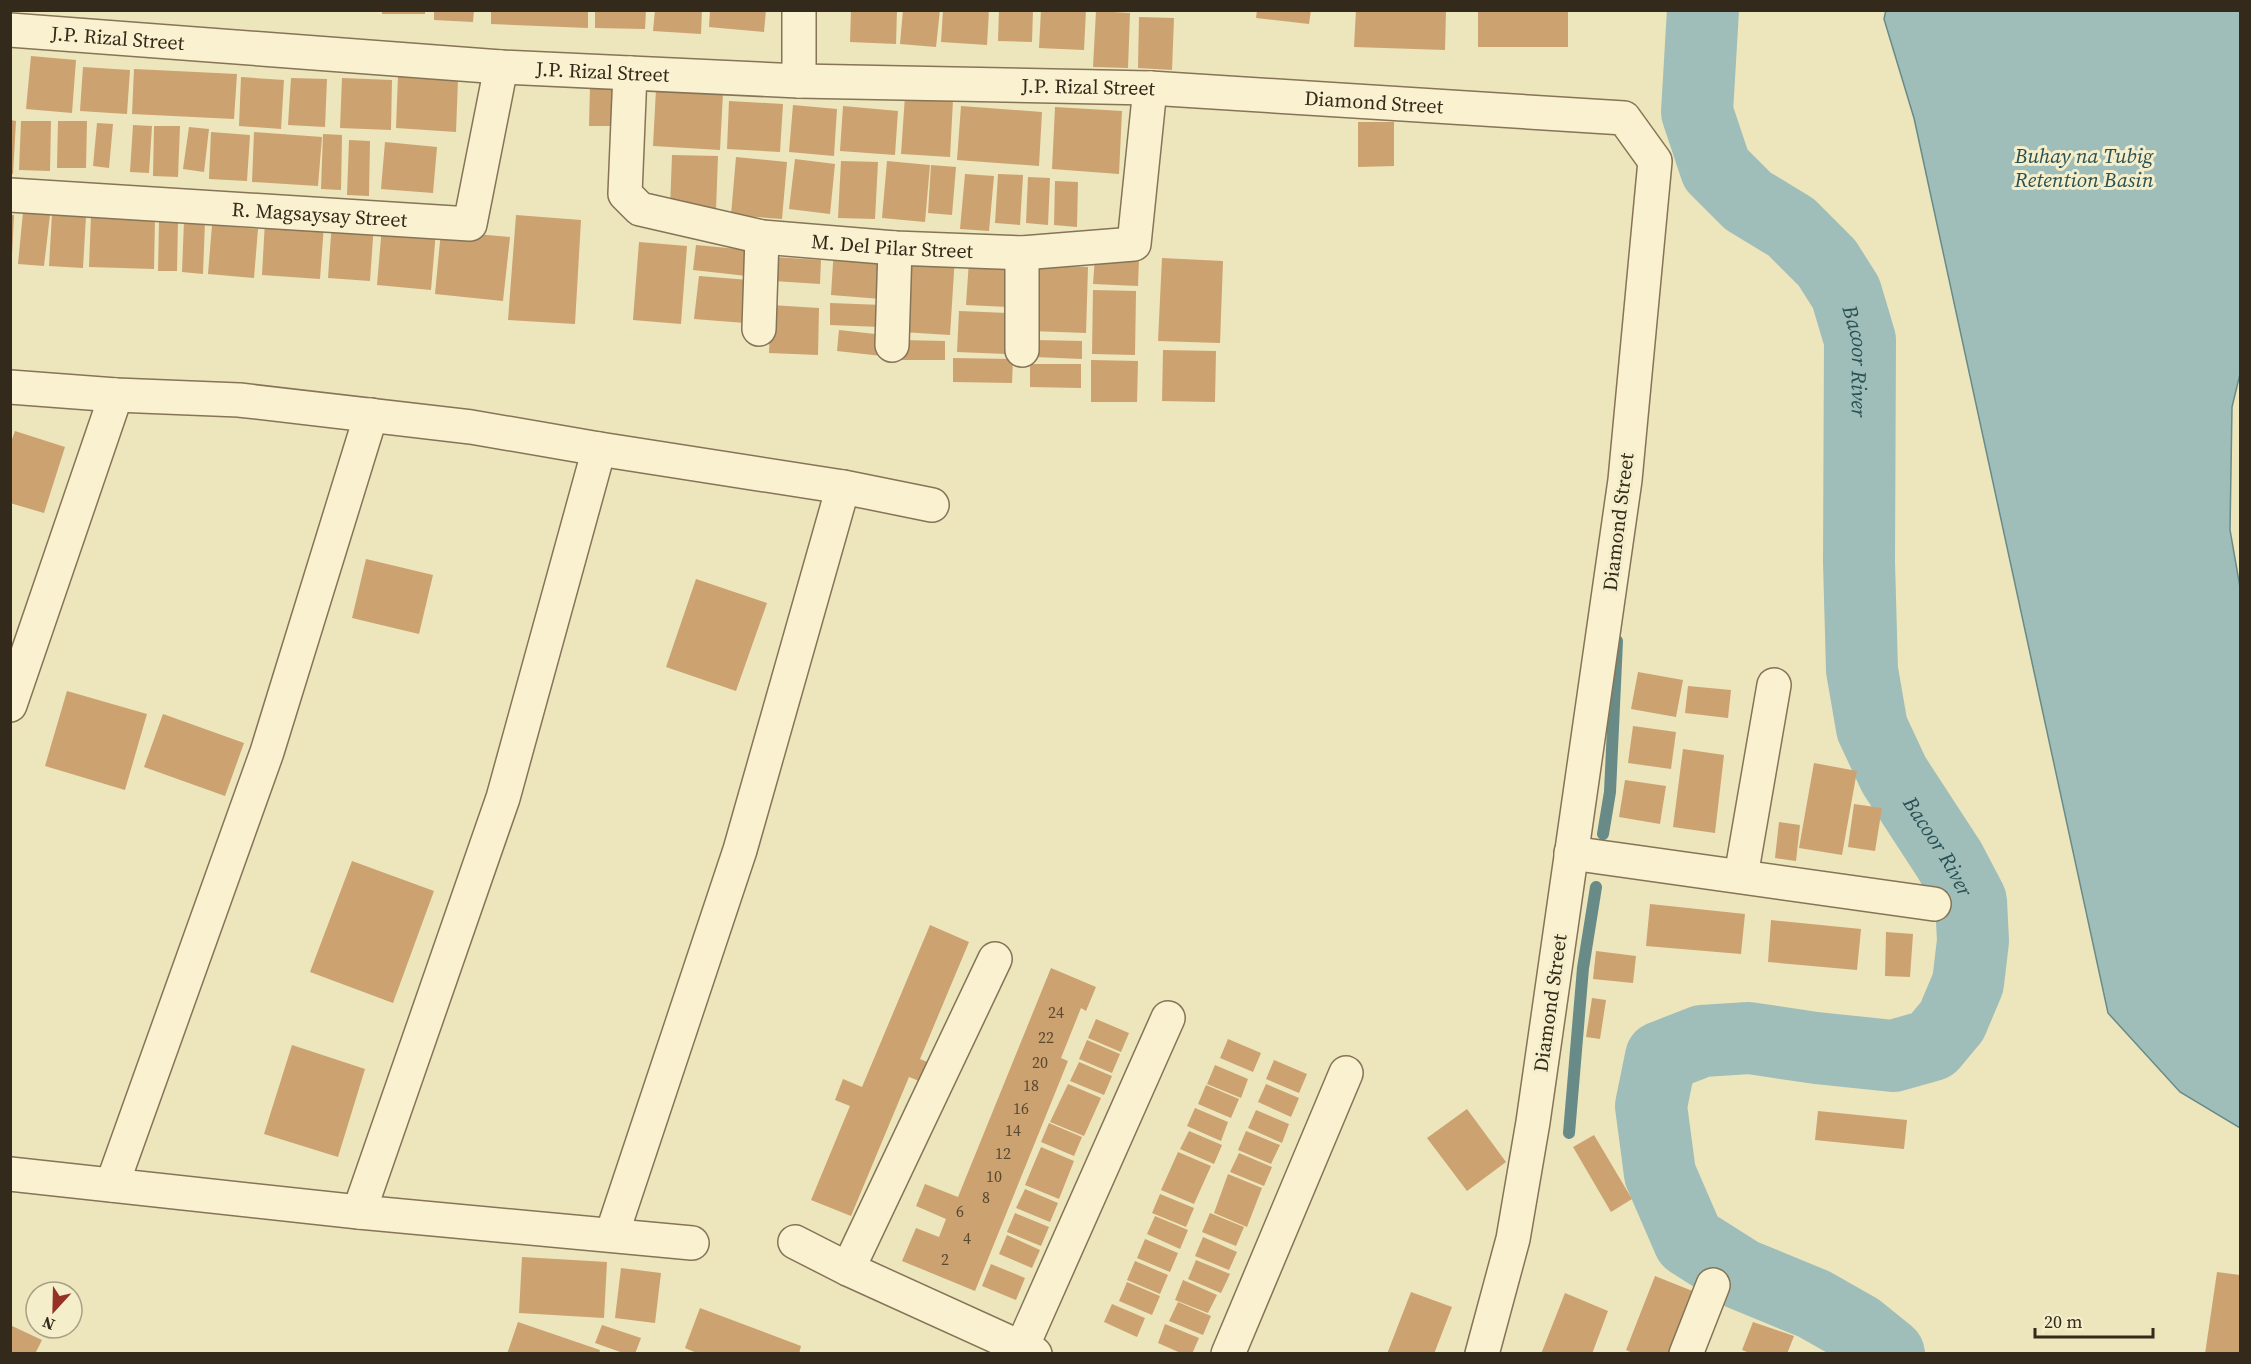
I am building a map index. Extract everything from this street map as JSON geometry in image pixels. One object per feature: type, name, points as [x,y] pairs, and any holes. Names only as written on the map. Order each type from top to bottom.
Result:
[{"type":"street","points":[[799,10],[799,81]]},
{"type":"street","name":"J.P. Rizal Street","points":[[10,30],[501,67],[799,81],[1150,88],[1196,93]]},
{"type":"street","name":"R. Magsaysay Street","points":[[10,195],[470,224],[501,67]]},
{"type":"street","name":"M. Del Pilar Street","points":[[630,73],[624,194],[640,209],[762,237],[896,248],[1022,253],[1134,244],[1150,88]]},
{"type":"street","name":"Diamond Street","points":[[1196,93],[1624,118],[1655,161],[1625,480],[1533,1122],[1513,1239],[1482,1353]]},
{"type":"street","points":[[759,329],[762,237]]},
{"type":"street","points":[[892,345],[896,248]]},
{"type":"street","points":[[1022,253],[1022,350]]},
{"type":"street","points":[[10,387],[116,395],[239,400],[471,427],[843,487],[932,505]]},
{"type":"street","points":[[10,705],[116,395]]},
{"type":"street","points":[[112,1185],[267,752],[371,415]]},
{"type":"street","points":[[359,1212],[503,798],[600,449]]},
{"type":"street","points":[[612,1234],[740,850],[843,487]]},
{"type":"street","points":[[1741,876],[1774,685]]},
{"type":"street","points":[[1571,854],[1934,904]]},
{"type":"street","points":[[849,1269],[995,958]]},
{"type":"street","points":[[795,1242],[1028,1350],[1168,1018]]},
{"type":"street","points":[[1228,1353],[1346,1073]]},
{"type":"street","points":[[10,1174],[359,1212],[692,1243]]},
{"type":"street","points":[[1686,1353],[1713,1285]]},
{"type":"water","name":"Buhay na Tubig Retention Basin","points":[[1886,10],[2240,11],[2240,374],[2232,407],[2230,530],[2240,587],[2240,1128],[2180,1092],[2108,1013],[1914,118],[1884,19]]},
{"type":"building","points":[[382,10],[425,10],[425,14],[382,14]]},
{"type":"building","points":[[434,10],[474,10],[473,22],[434,20]]},
{"type":"building","points":[[491,10],[588,10],[588,28],[491,24]]},
{"type":"building","points":[[595,10],[646,10],[645,29],[595,28]]},
{"type":"building","points":[[655,10],[702,10],[701,34],[653,31]]},
{"type":"building","points":[[710,10],[766,10],[764,32],[709,27]]},
{"type":"building","points":[[851,10],[897,10],[896,44],[850,42]]},
{"type":"building","points":[[903,10],[940,10],[936,47],[900,44]]},
{"type":"building","points":[[943,10],[989,10],[987,45],[941,42]]},
{"type":"building","points":[[999,10],[1033,10],[1032,42],[998,41]]},
{"type":"building","points":[[1041,10],[1086,10],[1084,50],[1039,48]]},
{"type":"building","points":[[1257,10],[1311,10],[1309,24],[1256,18]]},
{"type":"building","points":[[1356,10],[1446,10],[1445,50],[1354,47]]},
{"type":"building","points":[[1478,10],[1568,10],[1568,47],[1478,47]]},
{"type":"building","points":[[1096,11],[1130,13],[1128,68],[1093,67]]},
{"type":"building","points":[[1139,17],[1174,18],[1172,70],[1138,68]]},
{"type":"building","points":[[31,56],[76,60],[72,113],[26,109]]},
{"type":"building","points":[[83,67],[130,70],[127,114],[80,111]]},
{"type":"building","points":[[134,69],[237,74],[234,119],[132,114]]},
{"type":"building","points":[[398,76],[458,79],[456,132],[396,128]]},
{"type":"building","points":[[241,77],[284,80],[281,129],[239,126]]},
{"type":"building","points":[[291,78],[327,79],[325,127],[288,125]]},
{"type":"building","points":[[342,78],[392,80],[391,130],[340,128]]},
{"type":"building","points":[[590,86],[614,87],[614,126],[589,126]]},
{"type":"building","points":[[656,89],[723,93],[720,150],[653,146]]},
{"type":"building","points":[[905,96],[953,100],[950,157],[901,154]]},
{"type":"building","points":[[729,101],[783,104],[780,152],[727,149]]},
{"type":"building","points":[[793,105],[837,109],[834,156],[789,152]]},
{"type":"building","points":[[843,106],[898,111],[895,155],[840,151]]},
{"type":"building","points":[[961,106],[1042,112],[1039,166],[957,160]]},
{"type":"building","points":[[1055,107],[1122,111],[1119,174],[1052,169]]},
{"type":"building","points":[[10,120],[16,121],[13,174],[10,174]]},
{"type":"building","points":[[21,121],[51,121],[50,171],[19,170]]},
{"type":"building","points":[[58,121],[87,121],[86,168],[57,168]]},
{"type":"building","points":[[1358,122],[1394,122],[1394,166],[1358,167]]},
{"type":"building","points":[[97,123],[113,124],[109,168],[93,166]]},
{"type":"building","points":[[133,125],[152,126],[149,173],[130,172]]},
{"type":"building","points":[[154,126],[180,126],[178,177],[153,176]]},
{"type":"building","points":[[189,127],[209,129],[204,172],[183,169]]},
{"type":"building","points":[[211,132],[250,135],[247,181],[209,179]]},
{"type":"building","points":[[254,132],[322,137],[318,186],[252,182]]},
{"type":"building","points":[[323,134],[342,135],[341,190],[321,189]]},
{"type":"building","points":[[349,140],[370,141],[369,196],[347,195]]},
{"type":"building","points":[[385,142],[437,147],[433,193],[381,189]]},
{"type":"building","points":[[672,155],[718,156],[716,210],[670,209]]},
{"type":"building","points":[[736,157],[787,162],[782,219],[731,215]]},
{"type":"building","points":[[795,159],[835,164],[830,214],[789,209]]},
{"type":"building","points":[[841,161],[878,162],[875,219],[838,218]]},
{"type":"building","points":[[887,161],[930,165],[925,222],[882,218]]},
{"type":"building","points":[[931,165],[956,167],[952,215],[928,213]]},
{"type":"building","points":[[965,174],[994,176],[989,231],[960,229]]},
{"type":"building","points":[[998,174],[1023,175],[1020,225],[995,223]]},
{"type":"building","points":[[1028,177],[1050,178],[1048,225],[1026,223]]},
{"type":"building","points":[[1055,181],[1078,182],[1077,227],[1054,225]]},
{"type":"building","points":[[23,212],[50,215],[44,266],[18,264]]},
{"type":"building","points":[[52,214],[86,216],[83,268],[49,266]]},
{"type":"building","points":[[10,215],[14,215],[12,255],[10,255]]},
{"type":"building","points":[[516,215],[581,220],[575,324],[508,320]]},
{"type":"building","points":[[91,216],[155,219],[154,269],[89,267]]},
{"type":"building","points":[[184,221],[205,221],[203,274],[182,272]]},
{"type":"building","points":[[265,221],[324,225],[320,279],[262,275]]},
{"type":"building","points":[[332,221],[374,224],[370,281],[328,278]]},
{"type":"building","points":[[159,222],[178,222],[177,271],[158,271]]},
{"type":"building","points":[[212,225],[258,229],[254,278],[208,274]]},
{"type":"building","points":[[382,226],[436,231],[431,290],[377,285]]},
{"type":"building","points":[[441,231],[510,237],[503,301],[435,294]]},
{"type":"building","points":[[639,242],[687,246],[681,324],[633,320]]},
{"type":"building","points":[[696,245],[749,250],[747,276],[693,270]]},
{"type":"building","points":[[834,248],[884,252],[881,299],[831,295]]},
{"type":"building","points":[[907,253],[955,256],[950,335],[902,332]]},
{"type":"building","points":[[775,257],[821,260],[820,284],[774,281]]},
{"type":"building","points":[[1095,257],[1139,259],[1138,286],[1093,284]]},
{"type":"building","points":[[1162,258],[1223,261],[1220,343],[1158,341]]},
{"type":"building","points":[[969,261],[1009,262],[1008,307],[966,305]]},
{"type":"building","points":[[1033,265],[1088,267],[1086,333],[1031,331]]},
{"type":"building","points":[[699,276],[749,280],[745,323],[694,319]]},
{"type":"building","points":[[1093,290],[1136,291],[1135,355],[1092,354]]},
{"type":"building","points":[[830,303],[882,305],[882,327],[830,325]]},
{"type":"building","points":[[771,305],[819,308],[818,355],[769,353]]},
{"type":"building","points":[[959,311],[1008,313],[1006,354],[957,352]]},
{"type":"building","points":[[839,330],[884,335],[882,356],[837,351]]},
{"type":"building","points":[[902,340],[945,341],[945,360],[902,360]]},
{"type":"building","points":[[1036,340],[1082,341],[1082,359],[1035,357]]},
{"type":"building","points":[[1163,350],[1216,351],[1215,402],[1162,401]]},
{"type":"building","points":[[953,358],[1013,359],[1012,383],[953,382]]},
{"type":"building","points":[[1091,360],[1138,361],[1137,402],[1091,402]]},
{"type":"building","points":[[1030,364],[1081,364],[1081,388],[1030,387]]},
{"type":"building","points":[[15,431],[65,447],[44,513],[10,503],[10,445]]},
{"type":"building","points":[[366,559],[433,575],[419,634],[352,618]]},
{"type":"building","points":[[696,579],[767,603],[736,691],[666,667]]},
{"type":"building","points":[[1638,672],[1683,680],[1676,717],[1631,709]]},
{"type":"building","points":[[1688,686],[1731,690],[1728,718],[1685,713]]},
{"type":"building","points":[[67,691],[147,714],[125,790],[45,766]]},
{"type":"building","points":[[163,714],[244,743],[225,796],[144,767]]},
{"type":"building","points":[[1633,726],[1676,732],[1671,769],[1628,763]]},
{"type":"building","points":[[1683,749],[1724,755],[1715,833],[1673,827]]},
{"type":"building","points":[[1814,763],[1857,771],[1842,855],[1799,848]]},
{"type":"building","points":[[1625,780],[1666,786],[1660,824],[1619,817]]},
{"type":"building","points":[[1854,804],[1882,808],[1875,851],[1848,847]]},
{"type":"building","points":[[1779,822],[1800,825],[1796,861],[1775,858]]},
{"type":"building","points":[[352,861],[434,891],[393,1003],[310,972]]},
{"type":"building","points":[[1650,904],[1745,914],[1741,954],[1646,946]]},
{"type":"building","points":[[1771,920],[1861,929],[1857,970],[1768,962]]},
{"type":"building","points":[[930,925],[969,942],[920,1059],[937,1066],[929,1085],[909,1077],[851,1216],[811,1200],[850,1106],[835,1100],[843,1079],[862,1087]]},
{"type":"building","points":[[1886,932],[1913,934],[1910,977],[1885,976]]},
{"type":"building","points":[[1596,951],[1636,956],[1633,983],[1593,979]]},
{"type":"building","points":[[1051,968],[1096,987],[1086,1011],[1081,1008],[1061,1058],[1068,1061],[975,1291],[902,1261],[916,1228],[939,1237],[946,1219],[916,1206],[925,1184],[958,1197]]},
{"type":"building","points":[[1592,998],[1606,1000],[1600,1039],[1586,1037]]},
{"type":"building","points":[[1096,1019],[1129,1033],[1121,1052],[1088,1038]]},
{"type":"building","points":[[1228,1039],[1261,1053],[1253,1072],[1220,1058]]},
{"type":"building","points":[[1087,1040],[1120,1054],[1112,1073],[1079,1059]]},
{"type":"building","points":[[292,1045],[365,1069],[338,1157],[264,1134]]},
{"type":"building","points":[[1274,1060],[1307,1074],[1299,1093],[1266,1079]]},
{"type":"building","points":[[1079,1062],[1112,1076],[1104,1095],[1070,1081]]},
{"type":"building","points":[[1215,1065],[1248,1079],[1241,1098],[1207,1084]]},
{"type":"building","points":[[1068,1084],[1101,1098],[1084,1136],[1050,1122]]},
{"type":"building","points":[[1266,1084],[1299,1098],[1291,1117],[1258,1102]]},
{"type":"building","points":[[1206,1085],[1239,1099],[1231,1118],[1198,1104]]},
{"type":"building","points":[[1195,1108],[1228,1122],[1221,1141],[1187,1126]]},
{"type":"building","points":[[1467,1109],[1506,1162],[1467,1191],[1427,1138]]},
{"type":"building","points":[[1256,1110],[1289,1124],[1282,1143],[1248,1128]]},
{"type":"building","points":[[1818,1111],[1907,1120],[1904,1149],[1815,1140]]},
{"type":"building","points":[[1049,1123],[1082,1137],[1074,1156],[1041,1142]]},
{"type":"building","points":[[1189,1131],[1222,1145],[1214,1164],[1180,1149]]},
{"type":"building","points":[[1246,1131],[1280,1145],[1271,1164],[1238,1150]]},
{"type":"building","points":[[1594,1135],[1632,1199],[1611,1212],[1573,1147]]},
{"type":"building","points":[[1041,1147],[1074,1161],[1059,1199],[1025,1185]]},
{"type":"building","points":[[1178,1152],[1211,1166],[1194,1204],[1161,1190]]},
{"type":"building","points":[[1239,1153],[1272,1167],[1264,1186],[1230,1172]]},
{"type":"building","points":[[1228,1174],[1262,1188],[1247,1227],[1214,1213]]},
{"type":"building","points":[[1025,1189],[1058,1203],[1050,1222],[1016,1208]]},
{"type":"building","points":[[1160,1194],[1194,1208],[1186,1227],[1152,1213]]},
{"type":"building","points":[[1015,1213],[1049,1227],[1041,1246],[1007,1232]]},
{"type":"building","points":[[1210,1213],[1244,1227],[1236,1246],[1202,1232]]},
{"type":"building","points":[[1155,1216],[1188,1230],[1180,1249],[1147,1234]]},
{"type":"building","points":[[1007,1235],[1040,1250],[1032,1268],[999,1254]]},
{"type":"building","points":[[1203,1237],[1237,1252],[1229,1270],[1195,1256]]},
{"type":"building","points":[[1145,1239],[1178,1253],[1170,1272],[1137,1258]]},
{"type":"building","points":[[522,1257],[607,1262],[604,1318],[519,1313]]},
{"type":"building","points":[[1196,1260],[1230,1274],[1221,1293],[1188,1279]]},
{"type":"building","points":[[1135,1261],[1168,1275],[1160,1294],[1127,1280]]},
{"type":"building","points":[[991,1264],[1025,1278],[1016,1300],[982,1286]]},
{"type":"building","points":[[621,1268],[661,1273],[655,1323],[615,1318]]},
{"type":"building","points":[[2217,1272],[2240,1275],[2240,1354],[2205,1354]]},
{"type":"building","points":[[1655,1276],[1695,1292],[1671,1354],[1635,1354],[1626,1350]]},
{"type":"building","points":[[1183,1280],[1217,1295],[1208,1313],[1175,1300]]},
{"type":"building","points":[[1127,1282],[1160,1296],[1152,1315],[1119,1301]]},
{"type":"building","points":[[1411,1292],[1452,1307],[1434,1354],[1387,1354]]},
{"type":"building","points":[[1565,1293],[1608,1311],[1592,1354],[1541,1354]]},
{"type":"building","points":[[1178,1302],[1211,1316],[1203,1335],[1169,1321]]},
{"type":"building","points":[[1112,1304],[1145,1318],[1137,1337],[1104,1322]]},
{"type":"building","points":[[700,1308],[801,1346],[799,1354],[699,1354],[685,1348]]},
{"type":"building","points":[[518,1322],[600,1350],[599,1354],[507,1354]]},
{"type":"building","points":[[1753,1322],[1794,1336],[1787,1354],[1752,1354],[1742,1350]]},
{"type":"building","points":[[1165,1324],[1199,1338],[1192,1354],[1183,1354],[1158,1343]]},
{"type":"building","points":[[10,1325],[24,1332],[24,1340],[42,1340],[35,1354],[10,1354]]},
{"type":"building","points":[[602,1325],[641,1338],[635,1354],[626,1354],[595,1343]]},
{"type":"waterway","name":"Bacoor River","points":[[1703,10],[1697,112],[1716,169],[1748,201],[1791,227],[1827,263],[1846,293],[1860,340],[1859,562],[1862,670],[1872,728],[1894,775],[1950,861],[1971,901],[1973,941],[1968,983],[1952,1021],[1932,1045],[1893,1056],[1749,1038],[1702,1041],[1661,1057],[1651,1106],[1660,1174],[1689,1241],[1741,1274],[1814,1304],[1858,1329],[1889,1354]]},
{"type":"waterway","points":[[1603,834],[1610,792],[1617,641]]},
{"type":"waterway","points":[[1569,1133],[1583,968],[1596,887]]}]
